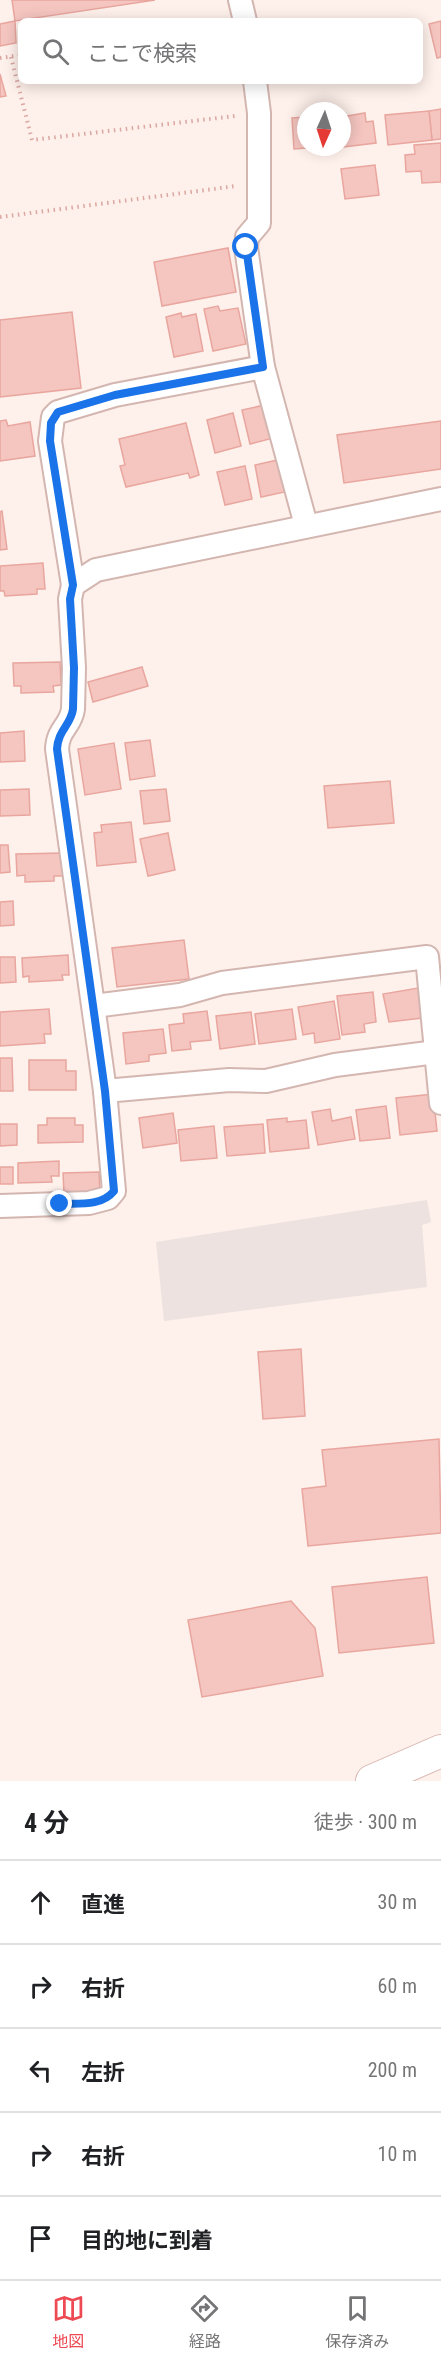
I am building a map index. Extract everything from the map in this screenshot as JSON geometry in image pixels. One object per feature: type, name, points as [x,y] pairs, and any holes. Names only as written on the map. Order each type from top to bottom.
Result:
[{"type":"main road","points":[[372,1781],[441,1751]]},
{"type":"street","points":[[240,0],[244,18]]},
{"type":"street","points":[[255,84],[259,113],[259,223],[247,237],[246,247],[263,367],[306,525]]},
{"type":"street","points":[[0,1206],[89,1203],[108,1198],[114,1191],[105,1091],[57,749],[60,732],[72,716],[73,709],[74,668],[70,599],[73,585],[50,441],[53,417],[58,412],[115,395],[263,367]]},
{"type":"street","points":[[73,585],[96,570],[441,499]]},
{"type":"street","points":[[94,1006],[180,995],[222,983],[426,957],[441,1103]]},
{"type":"street","points":[[105,1091],[229,1080],[266,1081],[335,1065],[436,1052]]},
{"type":"path","points":[[0,58],[18,56]]},
{"type":"path","points":[[11,57],[32,140],[259,113]]},
{"type":"path","points":[[0,217],[246,185]]},
{"type":"shaded area","points":[[427,1200],[431,1222],[422,1225],[427,1287],[164,1321],[156,1242]]},
{"type":"building","points":[[12,0],[155,0],[35,18],[18,18],[18,21],[15,21]]},
{"type":"building","points":[[15,21],[16,43],[0,46],[0,24]]},
{"type":"building","points":[[441,21],[441,57],[437,58],[429,24]]},
{"type":"building","points":[[0,74],[6,96],[0,97]]},
{"type":"building","points":[[441,109],[441,139],[432,140],[429,111]]},
{"type":"building","points":[[429,111],[432,140],[388,145],[385,115]]},
{"type":"building","points":[[365,113],[366,122],[373,121],[376,143],[351,146],[351,115]]},
{"type":"building","points":[[292,118],[297,118],[297,149],[294,149]]},
{"type":"building","points":[[441,143],[441,182],[422,183],[421,171],[406,172],[405,155],[415,154],[414,145]]},
{"type":"building","points":[[375,165],[379,195],[345,199],[341,169]]},
{"type":"building","points":[[228,248],[236,292],[162,306],[154,262]]},
{"type":"building","points":[[218,306],[220,311],[238,308],[246,344],[213,351],[204,309]]},
{"type":"building","points":[[72,312],[81,388],[0,397],[0,320]]},
{"type":"building","points":[[181,313],[182,317],[196,314],[203,351],[174,357],[166,317]]},
{"type":"building","points":[[265,405],[273,438],[250,444],[242,410]]},
{"type":"building","points":[[233,413],[241,446],[215,453],[207,420]]},
{"type":"building","points":[[6,420],[8,426],[30,422],[35,456],[0,461],[0,421]]},
{"type":"building","points":[[441,421],[441,469],[344,483],[337,435]]},
{"type":"building","points":[[186,423],[199,475],[190,478],[188,473],[126,487],[120,466],[125,465],[119,439]]},
{"type":"building","points":[[282,459],[289,491],[261,497],[255,465]]},
{"type":"building","points":[[245,466],[252,499],[225,505],[217,472]]},
{"type":"building","points":[[2,511],[7,549],[0,550],[0,512]]},
{"type":"building","points":[[43,563],[45,589],[37,589],[37,594],[5,596],[4,591],[0,591],[0,566]]},
{"type":"building","points":[[60,662],[61,685],[53,686],[54,692],[21,693],[21,686],[14,686],[13,663]]},
{"type":"building","points":[[142,667],[148,686],[93,702],[88,682]]},
{"type":"building","points":[[24,731],[25,761],[0,762],[0,733]]},
{"type":"building","points":[[150,740],[155,776],[130,780],[125,743]]},
{"type":"building","points":[[114,743],[121,789],[85,795],[78,749]]},
{"type":"building","points":[[390,781],[394,823],[328,828],[324,786]]},
{"type":"building","points":[[29,789],[30,815],[0,816],[0,790]]},
{"type":"building","points":[[166,789],[170,821],[144,824],[140,791]]},
{"type":"building","points":[[131,822],[136,862],[97,866],[94,833],[102,832],[101,825]]},
{"type":"building","points":[[168,833],[175,870],[148,876],[140,839]]},
{"type":"building","points":[[0,845],[8,845],[10,872],[0,873]]},
{"type":"building","points":[[63,853],[64,876],[54,876],[54,881],[25,882],[25,875],[17,876],[16,854]]},
{"type":"building","points":[[13,901],[14,925],[0,926],[0,902]]},
{"type":"building","points":[[184,940],[189,979],[117,987],[112,948]]},
{"type":"building","points":[[68,955],[69,975],[62,975],[63,980],[29,982],[29,976],[23,977],[22,958]]},
{"type":"building","points":[[0,957],[15,957],[16,982],[0,983]]},
{"type":"building","points":[[418,988],[422,1018],[389,1022],[383,994]]},
{"type":"building","points":[[373,992],[376,1022],[364,1024],[365,1032],[342,1035],[337,996]]},
{"type":"building","points":[[334,1001],[340,1039],[315,1043],[314,1033],[303,1035],[298,1007]]},
{"type":"building","points":[[49,1009],[51,1034],[44,1034],[45,1043],[0,1046],[0,1012]]},
{"type":"building","points":[[292,1009],[296,1039],[259,1044],[255,1014]]},
{"type":"building","points":[[207,1011],[211,1040],[190,1042],[191,1049],[172,1051],[169,1025],[184,1023],[183,1014]]},
{"type":"building","points":[[251,1012],[255,1044],[220,1049],[216,1016]]},
{"type":"building","points":[[163,1029],[166,1053],[149,1055],[149,1061],[126,1064],[123,1033]]},
{"type":"building","points":[[0,1058],[12,1058],[13,1091],[0,1091]]},
{"type":"building","points":[[29,1060],[66,1060],[66,1071],[76,1071],[76,1090],[29,1090]]},
{"type":"building","points":[[433,1094],[437,1131],[400,1135],[396,1098]]},
{"type":"building","points":[[386,1106],[390,1138],[360,1141],[356,1110]]},
{"type":"building","points":[[330,1109],[332,1121],[351,1117],[355,1139],[318,1145],[312,1112]]},
{"type":"building","points":[[173,1113],[177,1143],[143,1148],[139,1118]]},
{"type":"building","points":[[47,1118],[75,1118],[75,1125],[83,1125],[83,1142],[38,1143],[38,1125],[47,1125]]},
{"type":"building","points":[[287,1118],[287,1122],[306,1120],[309,1148],[270,1152],[267,1120]]},
{"type":"building","points":[[0,1124],[17,1124],[17,1145],[0,1146]]},
{"type":"building","points":[[263,1124],[265,1153],[227,1156],[224,1127]]},
{"type":"building","points":[[214,1126],[217,1158],[181,1161],[178,1130]]},
{"type":"building","points":[[59,1161],[59,1176],[51,1176],[52,1182],[18,1183],[18,1163]]},
{"type":"building","points":[[0,1167],[13,1167],[13,1184],[0,1184]]},
{"type":"building","points":[[99,1172],[100,1193],[64,1193],[63,1173]]},
{"type":"building","points":[[301,1349],[305,1416],[263,1419],[258,1352]]},
{"type":"building","points":[[439,1439],[441,1533],[308,1546],[302,1489],[326,1486],[322,1450]]},
{"type":"building","points":[[427,1577],[434,1643],[339,1653],[332,1587]]},
{"type":"building","points":[[291,1601],[315,1628],[323,1676],[202,1697],[188,1620]]},
{"type":"route","points":[[60,1204],[100,1201],[108,1198],[114,1191],[105,1091],[57,749],[60,732],[72,716],[73,709],[74,668],[70,599],[73,585],[50,441],[51,423],[58,412],[115,395],[263,367],[246,247]]}]
